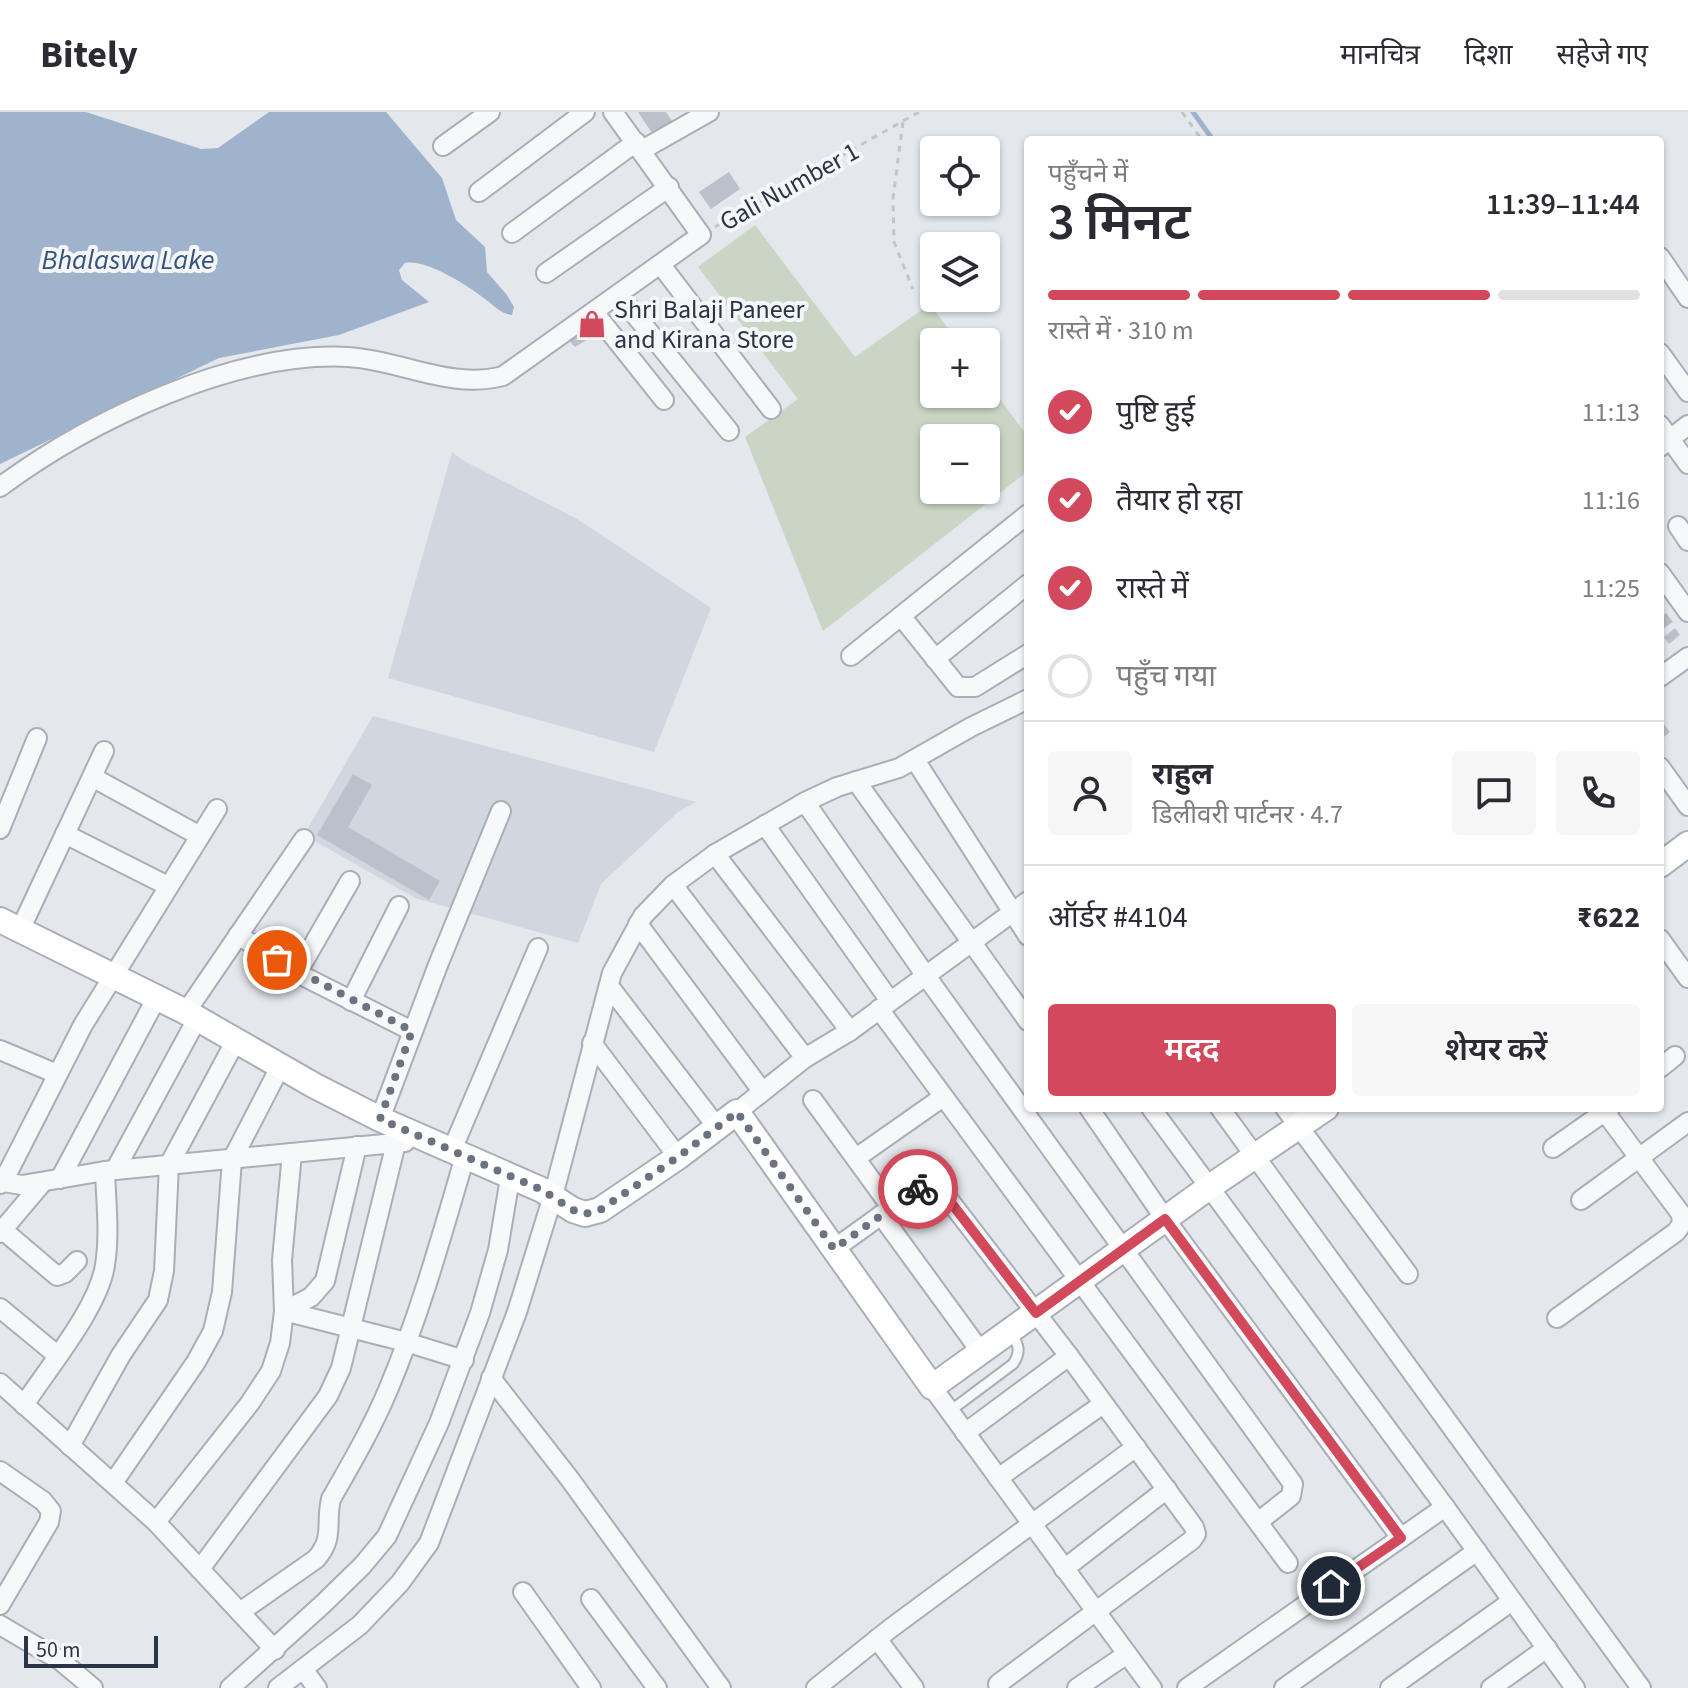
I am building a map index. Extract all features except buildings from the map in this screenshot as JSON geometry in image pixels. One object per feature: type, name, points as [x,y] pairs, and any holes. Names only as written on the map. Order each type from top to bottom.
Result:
[{"type":"street","points":[[443,146],[490,112]]},
{"type":"street","points":[[479,192],[585,112]]},
{"type":"street","points":[[0,487],[70,439],[117,415],[184,388],[255,366],[301,358],[349,357],[404,366],[454,379],[481,382],[503,376],[701,235],[613,112]]},
{"type":"street","points":[[512,233],[639,146],[709,112]]},
{"type":"street","points":[[546,273],[669,187]]},
{"type":"street","points":[[1664,263],[1688,298]]},
{"type":"street","points":[[661,265],[771,409]]},
{"type":"street","points":[[619,295],[729,431]]},
{"type":"street","points":[[594,312],[664,400]]},
{"type":"street","points":[[1664,359],[1688,392]]},
{"type":"street","points":[[1664,437],[1688,425]]},
{"type":"street","points":[[1664,438],[1688,464]]},
{"type":"street","points":[[851,656],[1024,517]]},
{"type":"street","points":[[1664,578],[1688,612]]},
{"type":"street","points":[[935,659],[1024,587]]},
{"type":"street","points":[[1664,604],[1676,595]]},
{"type":"street","points":[[901,616],[958,687],[975,687],[1024,656]]},
{"type":"street","points":[[1664,674],[1688,657]]},
{"type":"street","points":[[230,1688],[275,1650],[362,1566],[387,1536],[410,1490],[464,1360],[498,1250],[533,1187],[592,1043],[612,973],[638,924],[673,885],[715,854],[765,825],[820,794],[915,760],[981,721],[1024,701]]},
{"type":"street","points":[[0,829],[37,738]]},
{"type":"street","points":[[104,751],[65,834],[10,925],[157,997],[380,1119],[533,1187],[585,1214],[600,1210],[678,1157],[805,1058],[850,1031],[1024,904]]},
{"type":"street","points":[[915,760],[1024,931]]},
{"type":"street","points":[[1664,773],[1688,806]]},
{"type":"street","points":[[92,777],[200,836]]},
{"type":"street","points":[[856,781],[1024,1015]]},
{"type":"street","points":[[805,802],[1024,1111]]},
{"type":"street","points":[[217,809],[112,976],[1,1182],[22,1185],[110,1170],[427,1141]]},
{"type":"street","points":[[380,1119],[501,811]]},
{"type":"street","points":[[765,825],[943,1097],[1288,1563]]},
{"type":"street","points":[[65,834],[168,886]]},
{"type":"street","points":[[24,1405],[98,1289],[105,1267],[110,1170],[238,935],[304,839]]},
{"type":"street","points":[[1664,858],[1688,844]]},
{"type":"street","points":[[715,854],[850,1031]]},
{"type":"street","points":[[297,973],[350,881]]},
{"type":"street","points":[[673,885],[805,1058]]},
{"type":"street","points":[[351,1001],[399,906]]},
{"type":"street","points":[[638,924],[762,1091]]},
{"type":"street","points":[[238,935],[297,973],[412,1031]]},
{"type":"street","points":[[1664,945],[1688,978]]},
{"type":"street","points":[[240,1612],[316,1559],[325,1549],[329,1538],[327,1515],[331,1499],[387,1392],[427,1287],[459,1153],[538,948]]},
{"type":"street","points":[[609,986],[727,1119],[834,1249],[1095,1614],[1152,1688]]},
{"type":"street","points":[[77,1261],[57,1276],[1,1232],[52,1180],[157,997]]},
{"type":"street","points":[[70,1446],[114,1366],[158,1300],[164,1271],[169,1165],[235,1042]]},
{"type":"street","points":[[592,1043],[678,1157]]},
{"type":"street","points":[[0,1050],[57,1074]]},
{"type":"street","points":[[113,1483],[196,1362],[213,1331],[222,1292],[232,1160],[280,1067]]},
{"type":"street","points":[[856,1158],[943,1097]]},
{"type":"street","points":[[813,1100],[856,1158],[886,1211],[981,1352]]},
{"type":"street","points":[[1025,1112],[1293,1484],[1291,1496],[1258,1522]]},
{"type":"street","points":[[1092,1112],[1165,1219],[1401,1538]]},
{"type":"street","points":[[1154,1112],[1575,1688]]},
{"type":"street","points":[[1223,1112],[1641,1688]]},
{"type":"street","points":[[1553,1148],[1602,1112]]},
{"type":"street","points":[[1557,1318],[1682,1228],[1681,1214],[1608,1112]]},
{"type":"street","points":[[932,1387],[1255,1156],[1292,1117],[1408,1274]]},
{"type":"street","points":[[1581,1200],[1688,1122]]},
{"type":"street","points":[[200,1569],[328,1396],[341,1368],[396,1143]]},
{"type":"street","points":[[284,1311],[311,1297],[325,1281],[357,1146]]},
{"type":"street","points":[[156,1522],[250,1403],[271,1371],[280,1343],[284,1311],[283,1246],[292,1153]]},
{"type":"street","points":[[834,1249],[927,1182],[939,1187],[1069,1356],[1194,1527],[1196,1534],[1192,1540],[998,1684]]},
{"type":"street","points":[[278,1688],[360,1625],[400,1583],[429,1543],[517,1312],[533,1187]]},
{"type":"street","points":[[0,1308],[57,1355]]},
{"type":"street","points":[[284,1311],[464,1360]]},
{"type":"street","points":[[965,1433],[1069,1356]]},
{"type":"street","points":[[491,1378],[561,1468],[721,1688]]},
{"type":"street","points":[[0,1383],[156,1522],[275,1650]]},
{"type":"street","points":[[998,1478],[1103,1404]]},
{"type":"street","points":[[816,1688],[838,1681],[877,1639],[1136,1447]]},
{"type":"street","points":[[0,1605],[49,1522],[51,1511],[43,1501],[2,1477]]},
{"type":"street","points":[[1064,1569],[1167,1489]]},
{"type":"street","points":[[1187,1688],[1445,1507]]},
{"type":"street","points":[[1284,1688],[1477,1551]]},
{"type":"street","points":[[523,1592],[591,1688]]},
{"type":"street","points":[[591,1599],[657,1688]]},
{"type":"street","points":[[1390,1688],[1512,1601]]},
{"type":"street","points":[[0,1625],[61,1661],[93,1688]]},
{"type":"street","points":[[877,1639],[914,1688]]},
{"type":"street","points":[[1491,1688],[1547,1648]]},
{"type":"street","points":[[1077,1688],[1127,1654]]},
{"type":"street","points":[[303,1669],[317,1688]]},
{"type":"lane","points":[[950,1411],[1013,1364],[1019,1355],[1018,1345],[1010,1331]]},
{"type":"path","name":"Gali Number 1","points":[[701,235],[919,112]]},
{"type":"path","points":[[1182,112],[1199,136]]},
{"type":"path","points":[[903,122],[893,198],[894,242],[913,289]]},
{"type":"shaded area","points":[[452,452],[577,519],[711,608],[654,752],[388,678]]},
{"type":"shaded area","points":[[373,716],[696,802],[678,812],[601,884],[578,943],[415,898],[304,835]]},
{"type":"green space","points":[[755,225],[855,357],[920,311],[936,312],[948,328],[920,328],[920,408],[1000,408],[1000,399],[1024,432],[1024,474],[1000,493],[1000,424],[920,424],[920,504],[986,504],[823,631],[745,437],[798,399],[698,267]]},
{"type":"water","name":"Bhalaswa Lake","points":[[0,112],[86,112],[201,149],[218,148],[269,112],[386,112],[442,178],[456,220],[485,247],[487,272],[514,307],[512,315],[447,275],[424,265],[405,263],[399,270],[402,280],[429,302],[339,335],[219,358],[0,464]]},
{"type":"waterway","points":[[1193,112],[1210,136]]},
{"type":"way so far","points":[[277,960],[412,1031],[380,1119],[542,1190],[573,1210],[585,1214],[600,1210],[737,1112],[834,1249],[918,1189]]},
{"type":"place","name":"Shri Balaji Paneer and Kirana Store","points":[[592,324]]},
{"type":"route","points":[[918,1189],[927,1182],[939,1187],[1036,1313],[1165,1219],[1401,1538],[1331,1586]]}]
